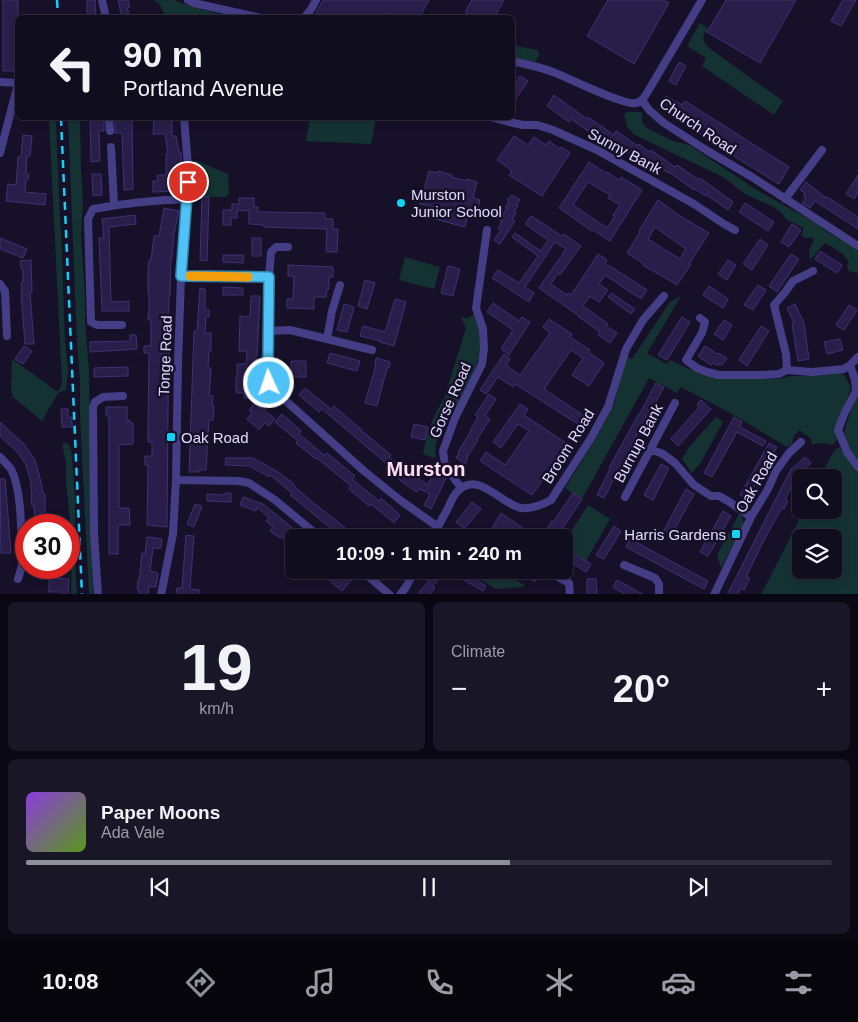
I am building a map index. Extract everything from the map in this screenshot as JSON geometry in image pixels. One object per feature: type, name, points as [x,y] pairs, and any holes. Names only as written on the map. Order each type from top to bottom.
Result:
[{"type":"street","points":[[102,0],[105,15]]},
{"type":"street","points":[[188,0],[194,4],[247,15]]},
{"type":"street","points":[[306,15],[316,0]]},
{"type":"street","points":[[642,100],[702,0]]},
{"type":"street","name":"Church Road","points":[[515,62],[553,72],[623,102],[636,103],[642,100],[649,110],[664,123],[858,246]]},
{"type":"street","points":[[0,82],[15,84]]},
{"type":"street","points":[[0,153],[15,96]]},
{"type":"street","points":[[109,120],[110,131]]},
{"type":"street","name":"Tonge Road","points":[[161,594],[173,534],[176,480],[181,276],[188,166],[184,120]]},
{"type":"street","name":"Sunny Bank","points":[[502,120],[523,125],[537,125],[553,130],[597,150],[694,204],[735,230]]},
{"type":"street","points":[[111,147],[114,205]]},
{"type":"street","points":[[785,199],[822,150]]},
{"type":"street","points":[[122,325],[97,325],[92,322],[88,219],[93,209],[156,200],[187,199]]},
{"type":"street","name":"Gorse Road","points":[[461,488],[446,466],[443,451],[455,418],[482,364],[484,348],[483,329],[476,308],[487,230]]},
{"type":"street","points":[[288,247],[276,247],[271,252],[269,277],[269,383],[286,402],[364,472],[438,527],[455,494],[461,488]]},
{"type":"street","points":[[787,370],[784,346],[774,305],[793,281],[814,271]]},
{"type":"street","points":[[181,276],[269,277]]},
{"type":"street","points":[[0,284],[5,291],[7,336]]},
{"type":"street","points":[[327,340],[332,311],[340,285]]},
{"type":"street","name":"Broom Road","points":[[461,488],[473,484],[490,490],[509,503],[521,508],[543,505],[551,500],[591,438],[608,407],[626,349],[644,320],[664,296]]},
{"type":"street","points":[[700,318],[705,322],[702,333],[686,360],[697,368],[719,375],[760,375],[779,374],[787,370],[812,372],[844,369],[858,357]]},
{"type":"street","points":[[269,331],[290,330],[372,350]]},
{"type":"street","points":[[850,365],[856,391],[838,430],[847,452],[858,467]]},
{"type":"street","points":[[98,594],[94,533],[93,407],[94,402],[103,397],[123,396]]},
{"type":"street","name":"Burnup Bank","points":[[625,497],[675,403]]},
{"type":"street","name":"Oak Road","points":[[714,594],[751,517],[768,489],[776,471],[789,453],[801,442]]},
{"type":"street","points":[[650,449],[663,454],[676,464],[694,485],[711,496],[719,496],[728,501],[751,517]]},
{"type":"street","points":[[0,457],[10,467],[16,480],[19,514]]},
{"type":"street","points":[[176,480],[249,483],[275,500],[310,529]]},
{"type":"street","points":[[624,565],[655,578],[659,584],[659,594]]},
{"type":"street","points":[[372,579],[390,594]]},
{"type":"street","points":[[400,594],[410,579]]},
{"type":"street","points":[[562,579],[569,583],[570,594]]},
{"type":"green space","points":[[154,0],[175,0],[222,15],[165,15],[160,5]]},
{"type":"green space","points":[[700,23],[709,29],[705,32],[703,39],[709,48],[783,101],[774,115],[702,66],[706,58],[687,46]]},
{"type":"green space","points":[[515,45],[538,50],[539,55],[535,62],[515,58]]},
{"type":"green space","points":[[642,112],[642,123],[647,128],[673,141],[689,145],[760,192],[816,223],[853,247],[858,251],[858,273],[849,271],[847,266],[849,262],[843,254],[826,243],[810,259],[809,250],[814,239],[801,236],[804,228],[786,219],[774,207],[745,194],[725,178],[635,135],[627,127],[624,113]]},
{"type":"green space","points":[[49,120],[56,120],[65,341],[68,370],[66,390],[58,393],[42,421],[13,397],[11,390],[12,359],[58,392],[62,383]]},
{"type":"green space","points":[[68,120],[80,120],[83,202],[81,235],[89,370],[93,594],[89,594]]},
{"type":"green space","points":[[310,120],[376,120],[371,144],[306,141]]},
{"type":"green space","points":[[195,160],[228,174],[229,194],[226,197],[194,197]]},
{"type":"green space","points":[[405,257],[440,267],[434,289],[399,280]]},
{"type":"green space","points":[[681,296],[647,353],[667,364],[670,360],[709,376],[730,379],[779,379],[791,376],[842,372],[851,387],[840,421],[837,440],[832,445],[823,443],[812,444],[811,438],[800,430],[794,435],[792,444],[787,447],[730,413],[681,387],[677,393],[649,378],[582,499],[565,488],[596,438],[614,404],[627,357],[632,359],[670,302]]},
{"type":"green space","points":[[475,314],[481,338],[478,359],[457,409],[452,408],[440,432],[434,458],[423,454],[430,425],[444,399],[466,328],[461,317],[468,318]]},
{"type":"green space","points":[[858,389],[858,461],[847,447],[844,432]]},
{"type":"green space","points":[[716,417],[723,422],[700,464],[692,473],[682,459],[689,447]]},
{"type":"green space","points":[[62,444],[68,444],[71,449],[75,514],[69,514],[66,462]]},
{"type":"green space","points":[[839,447],[858,471],[858,594],[762,594],[792,534],[792,579],[842,579],[842,529],[794,529],[799,519],[842,519],[842,469],[824,469],[834,451]]},
{"type":"green space","points":[[588,505],[610,519],[586,561],[573,553],[573,529]]},
{"type":"green space","points":[[739,514],[743,520],[743,527],[721,568],[717,555]]},
{"type":"green space","points":[[71,579],[76,579],[77,594],[71,594]]},
{"type":"green space","points":[[484,579],[515,579],[524,585],[523,587],[496,589],[483,581]]},
{"type":"building","points":[[3,0],[18,0],[18,15],[15,15],[15,71],[3,71]]},
{"type":"building","points":[[87,0],[95,0],[96,15],[87,15]]},
{"type":"building","points":[[118,0],[128,0],[130,7],[127,8],[129,15],[121,15]]},
{"type":"building","points":[[323,0],[429,0],[421,15],[391,15],[387,13],[386,15],[315,15]]},
{"type":"building","points":[[472,0],[504,0],[496,15],[470,15],[465,12]]},
{"type":"building","points":[[608,0],[663,0],[669,3],[634,64],[587,36]]},
{"type":"building","points":[[726,0],[796,0],[760,63],[707,32]]},
{"type":"building","points":[[843,0],[856,0],[841,26],[831,21]]},
{"type":"building","points":[[679,62],[686,66],[676,85],[669,81]]},
{"type":"building","points":[[520,76],[528,81],[515,100],[515,83]]},
{"type":"building","points":[[554,95],[587,119],[588,117],[614,135],[616,131],[649,152],[651,150],[675,167],[677,165],[699,180],[700,178],[733,202],[728,210],[707,195],[694,190],[647,158],[645,161],[633,153],[632,155],[607,137],[605,140],[571,119],[569,122],[547,106]]},
{"type":"building","points":[[666,96],[682,105],[685,101],[789,167],[779,184],[674,117],[675,115],[660,106]]},
{"type":"building","points":[[90,120],[104,120],[104,131],[99,131],[100,161],[91,162]]},
{"type":"building","points":[[115,120],[132,120],[133,189],[124,190],[122,133],[115,133]]},
{"type":"building","points":[[154,120],[172,120],[172,136],[176,136],[179,152],[181,152],[182,191],[153,192],[153,181],[158,181],[157,175],[166,175],[166,154],[168,154],[165,134],[153,134]]},
{"type":"building","points":[[23,135],[32,136],[30,156],[27,156],[26,174],[29,174],[28,180],[26,180],[25,192],[46,194],[45,205],[6,201],[8,184],[16,185],[18,157],[21,157]]},
{"type":"building","points":[[514,136],[528,145],[534,137],[546,145],[549,141],[570,153],[542,196],[509,175],[512,171],[497,160]]},
{"type":"building","points":[[589,162],[619,180],[621,177],[642,190],[610,241],[559,208]],"holes":[[[588,182],[610,195],[608,198],[620,205],[607,228],[573,205]]]},
{"type":"building","points":[[429,171],[437,173],[438,171],[452,175],[451,177],[477,182],[473,198],[480,200],[478,209],[470,207],[465,227],[431,218],[434,207],[420,204]]},
{"type":"building","points":[[92,174],[101,174],[102,195],[93,196]]},
{"type":"building","points":[[858,175],[858,193],[854,199],[846,194]]},
{"type":"building","points":[[806,182],[826,198],[858,217],[858,229],[815,201],[810,208],[802,203],[806,198],[803,196],[805,193],[800,190]]},
{"type":"building","points":[[512,195],[520,200],[516,205],[518,206],[514,212],[516,213],[512,219],[515,221],[500,244],[494,240],[501,230],[498,228],[507,208],[505,207],[509,202],[507,200]]},
{"type":"building","points":[[202,197],[209,197],[207,261],[200,260]]},
{"type":"building","points":[[239,198],[254,198],[254,207],[258,207],[258,212],[325,213],[325,219],[333,219],[333,229],[338,229],[337,252],[326,252],[327,229],[264,227],[264,225],[249,224],[249,211],[237,210],[237,218],[231,218],[231,225],[223,225],[223,210],[232,210],[232,204],[239,204]]},
{"type":"building","points":[[658,200],[709,233],[677,285],[627,253]],"holes":[[[655,227],[686,249],[680,259],[648,239]]]},
{"type":"building","points":[[745,203],[774,222],[768,231],[739,212]]},
{"type":"building","points":[[164,208],[179,211],[171,257],[169,296],[167,527],[147,525],[148,465],[145,465],[145,456],[152,456],[152,442],[148,442],[149,353],[144,353],[144,346],[151,346],[151,320],[148,320],[148,269],[154,236],[159,236]]},
{"type":"building","points":[[135,215],[136,224],[109,227],[111,302],[129,301],[129,311],[102,311],[99,238],[104,238],[102,219]]},
{"type":"building","points":[[531,216],[562,236],[564,234],[581,246],[551,284],[567,295],[568,293],[571,295],[598,254],[607,260],[605,263],[647,290],[641,299],[605,275],[599,284],[608,290],[599,302],[590,296],[583,306],[617,333],[610,343],[598,335],[600,332],[539,288],[566,249],[555,242],[525,287],[534,293],[529,302],[492,278],[498,270],[519,283],[538,256],[512,237],[515,233],[541,251],[548,240],[525,224]]},
{"type":"building","points":[[792,224],[801,230],[789,247],[781,242]]},
{"type":"building","points":[[0,238],[27,249],[23,258],[0,249]]},
{"type":"building","points":[[252,238],[261,238],[261,256],[252,256]]},
{"type":"building","points":[[760,239],[768,245],[752,270],[743,264]]},
{"type":"building","points":[[820,251],[842,265],[837,273],[815,259]]},
{"type":"building","points":[[791,254],[799,259],[777,292],[769,286]]},
{"type":"building","points":[[223,255],[244,255],[243,263],[223,262]]},
{"type":"building","points":[[31,260],[32,292],[30,292],[34,344],[25,344],[21,294],[23,269],[21,269],[20,261]]},
{"type":"building","points":[[728,260],[736,265],[727,280],[718,274]]},
{"type":"building","points":[[288,265],[333,267],[333,277],[329,277],[329,289],[327,289],[326,297],[314,297],[314,309],[287,308],[287,299],[293,299],[294,276],[288,276]]},
{"type":"building","points":[[448,266],[460,269],[453,296],[441,293]]},
{"type":"building","points":[[365,280],[375,283],[367,309],[358,306]]},
{"type":"building","points":[[758,285],[766,290],[753,310],[744,305]]},
{"type":"building","points":[[709,286],[728,299],[723,308],[703,295]]},
{"type":"building","points":[[223,287],[243,288],[243,295],[223,295]]},
{"type":"building","points":[[200,288],[205,289],[205,310],[209,310],[209,317],[206,317],[205,333],[211,333],[211,351],[209,351],[208,368],[211,368],[209,396],[213,396],[212,406],[214,406],[213,420],[209,420],[206,470],[189,472],[194,331],[197,331]]},
{"type":"building","points":[[611,293],[635,309],[631,314],[608,297]]},
{"type":"building","points":[[251,296],[260,296],[257,356],[253,398],[244,398],[244,393],[236,393],[237,364],[246,364],[247,351],[239,351],[240,316],[250,317]]},
{"type":"building","points":[[395,299],[406,302],[394,346],[360,336],[363,326],[385,332]]},
{"type":"building","points":[[493,303],[519,321],[522,317],[530,322],[509,355],[501,349],[513,330],[487,312]]},
{"type":"building","points":[[344,304],[354,307],[347,332],[337,330]]},
{"type":"building","points":[[795,304],[804,323],[809,359],[798,361],[792,324],[794,323],[787,308]]},
{"type":"building","points":[[849,305],[857,310],[844,330],[836,325]]},
{"type":"building","points":[[682,317],[690,322],[667,360],[658,355]]},
{"type":"building","points":[[549,319],[572,334],[570,337],[590,350],[588,352],[604,363],[589,386],[572,375],[583,358],[571,350],[544,389],[584,416],[578,424],[515,384],[513,387],[498,377],[486,394],[480,390],[504,354],[510,359],[506,365],[520,375],[550,333],[543,327]]},
{"type":"building","points":[[724,320],[732,325],[723,340],[714,334]]},
{"type":"building","points":[[761,326],[769,331],[747,366],[739,360]]},
{"type":"building","points":[[130,335],[136,335],[137,349],[90,352],[90,342],[130,341]]},
{"type":"building","points":[[840,339],[843,350],[827,354],[824,342]]},
{"type":"building","points":[[24,346],[32,351],[23,364],[15,359]]},
{"type":"building","points":[[705,346],[727,358],[722,365],[719,364],[718,366],[713,363],[711,365],[698,356]]},
{"type":"building","points":[[330,353],[360,361],[357,371],[327,363]]},
{"type":"building","points":[[376,358],[390,362],[377,406],[365,403],[376,365]]},
{"type":"building","points":[[291,361],[306,361],[306,377],[291,377]]},
{"type":"building","points":[[128,367],[128,376],[94,377],[94,368]]},
{"type":"building","points":[[656,383],[664,387],[647,415],[604,498],[597,495],[609,468]]},
{"type":"building","points":[[305,388],[331,409],[334,406],[391,455],[389,457],[415,479],[416,477],[428,485],[434,472],[446,478],[431,509],[424,505],[430,494],[420,489],[417,492],[385,468],[388,465],[322,409],[319,412],[299,395]]},
{"type":"building","points":[[489,394],[496,399],[485,416],[490,419],[467,457],[465,464],[456,458],[458,452],[478,417],[475,415]]},
{"type":"building","points":[[701,400],[711,409],[678,446],[671,439],[699,407],[697,404]]},
{"type":"building","points":[[255,402],[275,419],[269,426],[265,423],[259,430],[247,419],[252,413],[249,410]]},
{"type":"building","points":[[520,404],[528,409],[524,415],[569,445],[549,474],[551,475],[548,480],[544,478],[532,495],[480,461],[486,452],[505,465],[529,431],[518,424],[501,448],[493,442]]},
{"type":"building","points":[[106,407],[127,407],[127,421],[130,420],[130,423],[133,423],[133,444],[119,445],[119,508],[129,508],[130,525],[118,525],[118,554],[109,554],[109,416],[106,416]]},
{"type":"building","points":[[61,409],[68,409],[68,418],[72,417],[72,427],[62,427]]},
{"type":"building","points":[[282,414],[301,431],[299,434],[324,455],[327,453],[355,476],[352,479],[379,501],[381,498],[400,515],[394,523],[371,504],[369,506],[349,489],[351,486],[296,443],[298,441],[275,422]]},
{"type":"building","points":[[734,417],[742,422],[740,427],[766,441],[763,446],[737,432],[712,477],[704,473]]},
{"type":"building","points":[[0,422],[24,444],[35,460],[43,494],[45,494],[45,514],[34,514],[30,478],[26,465],[18,453],[0,436]]},
{"type":"building","points":[[414,424],[428,427],[425,440],[411,437]]},
{"type":"building","points":[[769,443],[777,447],[747,499],[740,495]]},
{"type":"building","points":[[805,457],[811,463],[804,469],[792,469],[792,487],[785,499],[788,501],[765,538],[746,577],[750,578],[744,590],[741,588],[738,594],[728,594],[791,469]]},
{"type":"building","points":[[226,458],[253,458],[280,473],[347,529],[332,529],[290,495],[292,493],[270,475],[269,477],[249,466],[225,465]]},
{"type":"building","points":[[661,464],[669,468],[653,500],[644,495]]},
{"type":"building","points":[[0,479],[5,479],[11,553],[1,553]]},
{"type":"building","points":[[686,489],[694,494],[672,534],[664,530]]},
{"type":"building","points":[[225,493],[231,493],[231,502],[207,501],[207,494],[225,495]]},
{"type":"building","points":[[573,493],[582,499],[562,529],[547,529]]},
{"type":"building","points":[[243,497],[263,504],[294,529],[285,529],[285,540],[280,538],[270,531],[273,527],[266,521],[269,518],[257,507],[256,511],[240,505]]},
{"type":"building","points":[[472,502],[481,509],[464,529],[456,522]]},
{"type":"building","points":[[195,504],[202,506],[194,527],[187,524]]},
{"type":"building","points":[[723,511],[731,516],[708,556],[700,552]]},
{"type":"building","points":[[501,513],[524,529],[503,529],[491,529]]},
{"type":"building","points":[[614,526],[621,531],[604,559],[596,555]]},
{"type":"building","points":[[186,535],[194,536],[190,589],[199,590],[199,594],[176,594],[177,588],[182,588]]},
{"type":"building","points":[[147,537],[162,539],[161,548],[153,548],[150,571],[158,573],[156,587],[149,586],[148,594],[139,594],[137,589],[142,553],[145,554]]},
{"type":"building","points":[[630,539],[708,581],[704,589],[626,547]]},
{"type":"building","points":[[573,554],[591,564],[586,572],[573,564]]},
{"type":"building","points":[[49,579],[69,579],[68,594],[49,592]]},
{"type":"building","points":[[328,579],[352,579],[342,591]]},
{"type":"building","points":[[430,579],[438,579],[433,586],[435,588],[430,594],[418,594]]},
{"type":"building","points":[[462,579],[475,579],[486,586],[483,591]]},
{"type":"building","points":[[587,579],[596,579],[597,594],[587,594]]},
{"type":"building","points":[[617,580],[642,594],[624,594],[613,587]]},
{"type":"railway","points":[[57,0],[58,15]]},
{"type":"railway","points":[[61,120],[82,594]]},
{"type":"slow traffic","points":[[190,276],[248,277]]},
{"type":"place","name":"Murston Junior School","points":[[401,203]]},
{"type":"place","name":"Oak Road","points":[[171,437]]},
{"type":"place","name":"Harris Gardens","points":[[736,534]]},
{"type":"district","name":"Murston","points":[[426,469]]},
{"type":"route","points":[[188,182],[181,276],[269,277],[269,383]]}]
